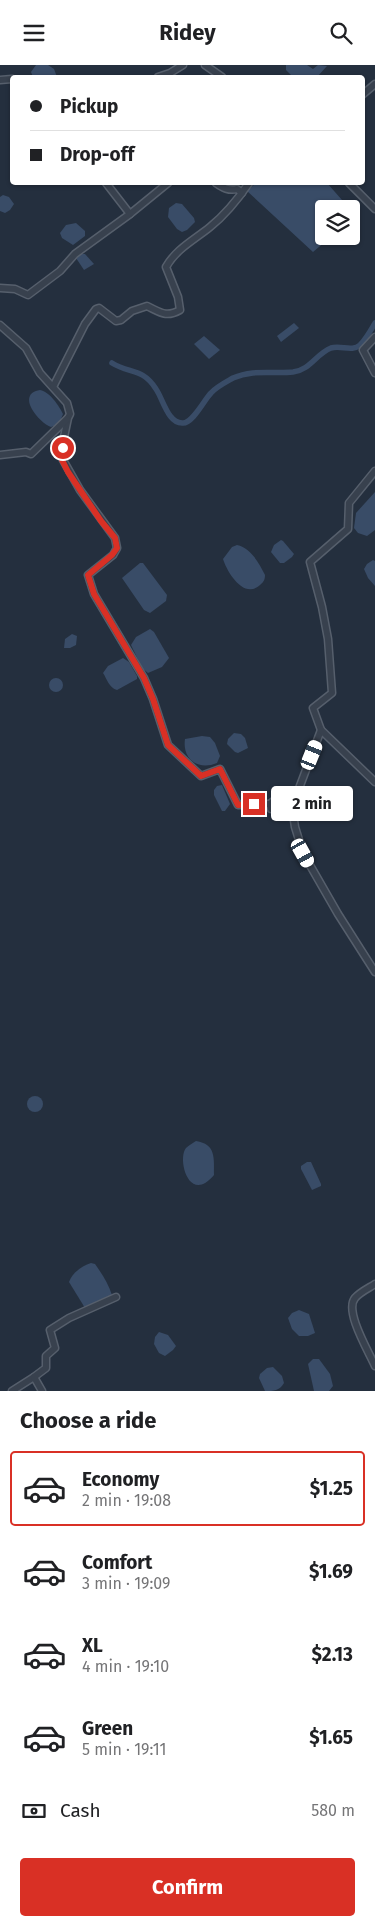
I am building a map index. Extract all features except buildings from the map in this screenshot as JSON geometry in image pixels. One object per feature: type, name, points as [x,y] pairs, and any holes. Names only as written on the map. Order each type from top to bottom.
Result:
[{"type":"street","points":[[164,75],[183,65]]},
{"type":"street","points":[[205,65],[219,75]]},
{"type":"street","points":[[365,92],[375,83]]},
{"type":"street","points":[[108,185],[130,215]]},
{"type":"street","points":[[0,288],[15,289],[28,295],[34,292],[60,271],[75,254],[130,215],[166,185]]},
{"type":"street","points":[[220,185],[232,190],[237,189],[242,193]]},
{"type":"street","points":[[53,387],[85,324],[96,309],[99,308],[116,321],[121,320],[132,311],[147,306],[165,315],[180,311],[176,289],[166,267],[170,258],[210,227],[231,207],[248,185]]},
{"type":"street","points":[[351,185],[375,209]]},
{"type":"street","points":[[0,325],[26,348],[40,373],[67,403],[70,414],[64,437],[62,460],[80,491],[115,538],[117,548],[112,555],[88,575],[94,594],[144,678],[168,745],[201,776],[220,769],[238,805],[271,806],[278,798],[288,801],[292,807],[295,827],[303,853],[338,914],[375,972]]},
{"type":"street","points":[[375,337],[363,350],[375,373]]},
{"type":"street","points":[[0,455],[26,452],[31,454],[68,418]]},
{"type":"street","points":[[375,471],[349,503],[348,529],[310,562],[328,639],[332,693],[313,708],[321,731],[375,782]]},
{"type":"street","points":[[292,807],[321,731]]},
{"type":"street","points":[[375,1284],[353,1300],[352,1309],[356,1324],[375,1366]]},
{"type":"street","points":[[12,1391],[46,1369],[46,1356],[55,1348],[50,1330],[69,1318],[116,1297]]},
{"type":"street","points":[[34,1377],[42,1391]]},
{"type":"water","points":[[36,65],[48,65],[54,69],[56,75],[32,75],[31,72]]},
{"type":"water","points":[[286,65],[307,65],[313,69],[318,65],[327,66],[319,75],[291,75],[286,70]]},
{"type":"water","points":[[254,185],[329,185],[342,200],[315,200],[315,245],[321,245],[313,252],[247,191]]},
{"type":"water","points":[[3,195],[9,197],[14,204],[5,213],[0,211],[0,197]]},
{"type":"water","points":[[176,203],[182,204],[194,218],[195,222],[182,232],[177,229],[168,217],[169,208]]},
{"type":"water","points":[[76,223],[85,231],[85,236],[73,245],[62,238],[60,233],[66,225]]},
{"type":"water","points":[[79,254],[85,254],[94,264],[84,270],[76,258]]},
{"type":"water","points":[[294,323],[299,328],[281,342],[277,336]]},
{"type":"water","points":[[204,336],[220,350],[209,359],[194,344]]},
{"type":"water","points":[[40,390],[51,396],[57,403],[63,414],[59,424],[51,427],[36,415],[32,408],[29,397]]},
{"type":"water","points":[[375,492],[375,530],[367,536],[358,533],[354,528],[356,513]]},
{"type":"water","points":[[281,540],[294,554],[284,563],[280,563],[271,552],[274,545]]},
{"type":"water","points":[[237,545],[250,553],[265,575],[262,583],[254,589],[242,587],[237,583],[223,559],[232,547]]},
{"type":"water","points":[[373,560],[375,561],[375,586],[368,578],[364,569]]},
{"type":"water","points":[[140,563],[143,563],[167,595],[166,601],[150,613],[144,610],[122,578]]},
{"type":"water","points":[[150,629],[154,632],[169,658],[162,667],[148,673],[142,668],[131,645],[136,637]]},
{"type":"water","points":[[72,634],[77,636],[76,645],[64,648],[65,639]]},
{"type":"water","points":[[123,658],[129,662],[137,679],[117,690],[110,685],[103,673],[108,666]]},
{"type":"water","points":[[53,678],[59,678],[63,685],[59,692],[53,692],[49,688],[49,682]]},
{"type":"water","points":[[234,733],[241,734],[245,738],[248,748],[238,753],[227,744],[228,739]]},
{"type":"water","points":[[202,736],[210,737],[215,743],[220,756],[217,763],[210,765],[198,764],[186,752],[185,739]]},
{"type":"water","points":[[222,785],[230,804],[225,811],[222,811],[214,795],[214,790],[217,786]]},
{"type":"water","points":[[35,1096],[43,1104],[35,1112],[27,1104]]},
{"type":"water","points":[[196,1141],[207,1145],[212,1153],[214,1163],[214,1175],[205,1183],[198,1185],[192,1183],[187,1177],[183,1161],[186,1148]]},
{"type":"water","points":[[311,1162],[321,1184],[321,1186],[312,1190],[301,1169],[301,1166]]},
{"type":"water","points":[[91,1263],[95,1264],[100,1271],[112,1295],[85,1308],[69,1282],[78,1270]]},
{"type":"water","points":[[299,1310],[309,1314],[315,1333],[308,1336],[299,1336],[292,1329],[288,1318],[292,1313]]},
{"type":"water","points":[[159,1332],[168,1335],[176,1346],[165,1356],[159,1353],[154,1344],[155,1337]]},
{"type":"water","points":[[313,1359],[319,1359],[330,1374],[333,1386],[329,1391],[314,1391],[308,1364]]},
{"type":"water","points":[[273,1367],[282,1376],[284,1383],[276,1390],[265,1391],[259,1378],[260,1374],[267,1368]]},
{"type":"waterway","points":[[112,363],[141,374],[151,382],[173,420],[183,423],[191,419],[213,391],[233,378],[255,373],[299,371],[331,348],[357,347],[375,323]]},
{"type":"route","points":[[63,448],[62,460],[68,472],[101,521],[115,538],[117,548],[112,555],[88,575],[94,594],[144,678],[168,745],[201,776],[220,769],[238,805],[254,804]]}]
